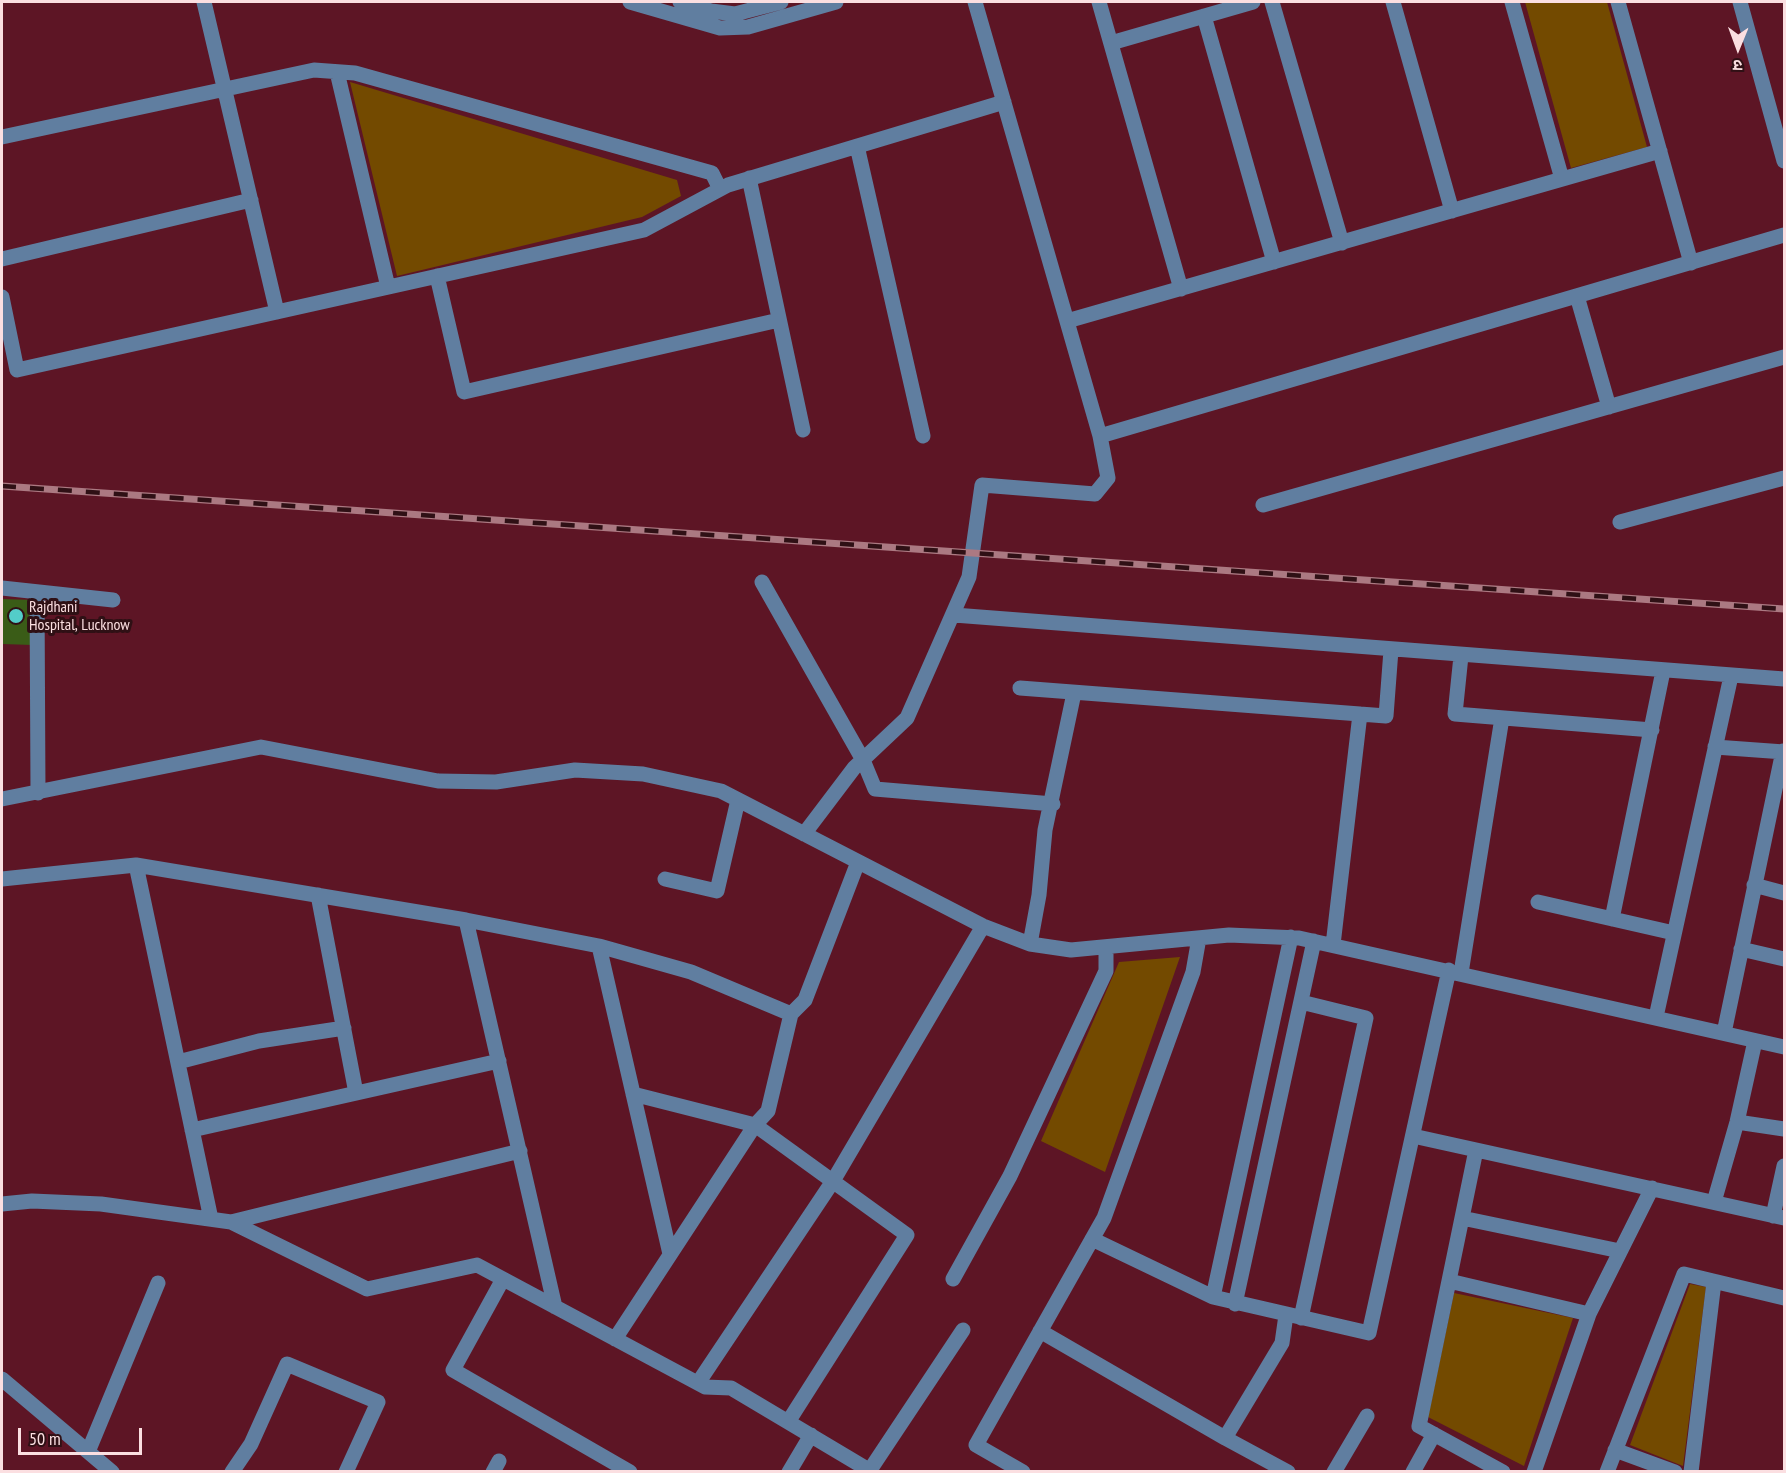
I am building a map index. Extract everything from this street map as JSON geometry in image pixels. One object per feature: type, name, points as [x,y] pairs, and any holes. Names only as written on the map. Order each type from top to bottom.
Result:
[{"type":"street","points":[[204,2],[277,312]]},
{"type":"street","points":[[630,2],[735,14],[781,2]]},
{"type":"street","points":[[680,2],[711,12],[720,28],[748,27],[836,2]]},
{"type":"street","points":[[804,834],[863,760],[907,718],[969,577],[982,486],[1095,494],[1108,478],[1100,436],[975,2]]},
{"type":"street","points":[[1099,2],[1181,289]]},
{"type":"street","points":[[1111,43],[1253,2]]},
{"type":"street","points":[[1272,2],[1342,243]]},
{"type":"street","points":[[1393,2],[1452,211]]},
{"type":"street","points":[[1512,2],[1562,179]]},
{"type":"street","points":[[1618,2],[1691,263]]},
{"type":"street","points":[[1740,2],[1779,122],[1785,161]]},
{"type":"street","points":[[1204,16],[1274,262]]},
{"type":"street","points":[[2,137],[314,70],[355,73],[712,173],[720,189]]},
{"type":"street","points":[[337,72],[388,287]]},
{"type":"street","points":[[2,297],[17,370],[644,230],[720,189],[749,178],[1004,102]]},
{"type":"street","points":[[857,146],[923,435]]},
{"type":"street","points":[[1067,321],[1660,151]]},
{"type":"street","points":[[749,178],[803,430]]},
{"type":"street","points":[[2,259],[251,200]]},
{"type":"street","points":[[1100,436],[1785,235]]},
{"type":"street","points":[[437,276],[464,392],[779,320]]},
{"type":"street","points":[[1577,296],[1609,407]]},
{"type":"street","points":[[1263,505],[1785,357]]},
{"type":"street","points":[[1620,522],[1785,478]]},
{"type":"street","points":[[762,582],[863,760],[875,789],[1053,804]]},
{"type":"street","points":[[2,588],[113,600]]},
{"type":"street","points":[[37,592],[38,793]]},
{"type":"street","points":[[954,615],[1785,680]]},
{"type":"street","points":[[1020,688],[1386,716],[1391,650]]},
{"type":"street","points":[[1461,656],[1455,714],[1652,730]]},
{"type":"street","points":[[1612,919],[1664,671]]},
{"type":"street","points":[[1656,1017],[1731,676]]},
{"type":"street","points":[[1030,944],[1039,895],[1046,830],[1074,693]]},
{"type":"street","points":[[1333,945],[1360,714]]},
{"type":"street","points":[[1092,1239],[1213,1297],[1235,1304],[1369,1333],[1413,1136],[1455,972],[1502,718]]},
{"type":"street","points":[[2,799],[261,747],[438,781],[496,782],[575,770],[643,774],[721,791],[983,926],[1030,944],[1071,950],[1229,935],[1292,937],[1785,1047]]},
{"type":"street","points":[[1715,747],[1784,752],[1777,814],[1754,885],[1724,1033]]},
{"type":"street","points":[[665,879],[717,891],[738,800]]},
{"type":"street","points":[[615,1339],[755,1125],[768,1111],[791,1014],[806,1000],[858,862]]},
{"type":"street","points":[[2,879],[136,865],[466,920],[598,946],[691,972],[791,1014]]},
{"type":"street","points":[[136,865],[211,1219]]},
{"type":"street","points":[[1754,885],[1785,893]]},
{"type":"street","points":[[318,895],[356,1093]]},
{"type":"street","points":[[1538,902],[1674,933]]},
{"type":"street","points":[[466,920],[555,1307]]},
{"type":"street","points":[[698,1383],[833,1181],[983,926]]},
{"type":"street","points":[[1213,1297],[1292,937]]},
{"type":"street","points":[[1023,1472],[976,1445],[1104,1218],[1193,972],[1199,938]]},
{"type":"street","points":[[1235,1304],[1314,941]]},
{"type":"street","points":[[598,946],[670,1254]]},
{"type":"street","points":[[953,1278],[1010,1176],[1106,971],[1106,947]]},
{"type":"street","points":[[1741,949],[1785,959]]},
{"type":"street","points":[[1225,1438],[1282,1343],[1294,1317],[1366,1018],[1301,1002]]},
{"type":"street","points":[[178,1062],[259,1041],[344,1029]]},
{"type":"street","points":[[1714,1202],[1737,1122],[1755,1041]]},
{"type":"street","points":[[192,1130],[499,1061]]},
{"type":"street","points":[[633,1094],[755,1125],[907,1234],[788,1422]]},
{"type":"street","points":[[1737,1122],[1785,1129]]},
{"type":"street","points":[[1413,1136],[1779,1217],[1785,1166]]},
{"type":"street","points":[[1476,1150],[1419,1426],[1503,1472]]},
{"type":"street","points":[[231,1222],[520,1151]]},
{"type":"street","points":[[1534,1472],[1588,1314],[1652,1188]]},
{"type":"street","points":[[2,1204],[32,1201],[101,1204],[231,1222],[367,1289],[477,1265],[705,1387],[731,1388],[871,1471],[963,1330]]},
{"type":"street","points":[[1462,1218],[1620,1251]]},
{"type":"street","points":[[1607,1472],[1684,1274],[1785,1298]]},
{"type":"street","points":[[503,1279],[453,1370],[630,1472]]},
{"type":"street","points":[[1449,1281],[1588,1314]]},
{"type":"street","points":[[88,1452],[158,1282]]},
{"type":"street","points":[[1690,1472],[1714,1282]]},
{"type":"street","points":[[1040,1331],[1288,1472]]},
{"type":"street","points":[[232,1472],[251,1444],[287,1364],[378,1402],[346,1472]]},
{"type":"street","points":[[2,1379],[112,1472]]},
{"type":"street","points":[[1334,1472],[1367,1416]]},
{"type":"street","points":[[1413,1472],[1434,1434]]},
{"type":"street","points":[[789,1472],[811,1435]]},
{"type":"street","points":[[1615,1450],[1675,1472]]},
{"type":"shaded area","points":[[1525,2],[1607,2],[1647,147],[1571,168]]},
{"type":"shaded area","points":[[350,82],[677,180],[681,196],[642,217],[397,276]]},
{"type":"shaded area","points":[[1180,957],[1105,1172],[1041,1141],[1119,962]]},
{"type":"shaded area","points":[[1690,1284],[1706,1287],[1683,1466],[1630,1445]]},
{"type":"shaded area","points":[[1454,1293],[1573,1318],[1524,1466],[1428,1417]]},
{"type":"building","points":[[2,599],[33,600],[32,645],[2,644]]},
{"type":"railway","points":[[2,486],[1784,609]]},
{"type":"place","name":"Rajdhani Hospital, Lucknow","points":[[16,616]]}]
